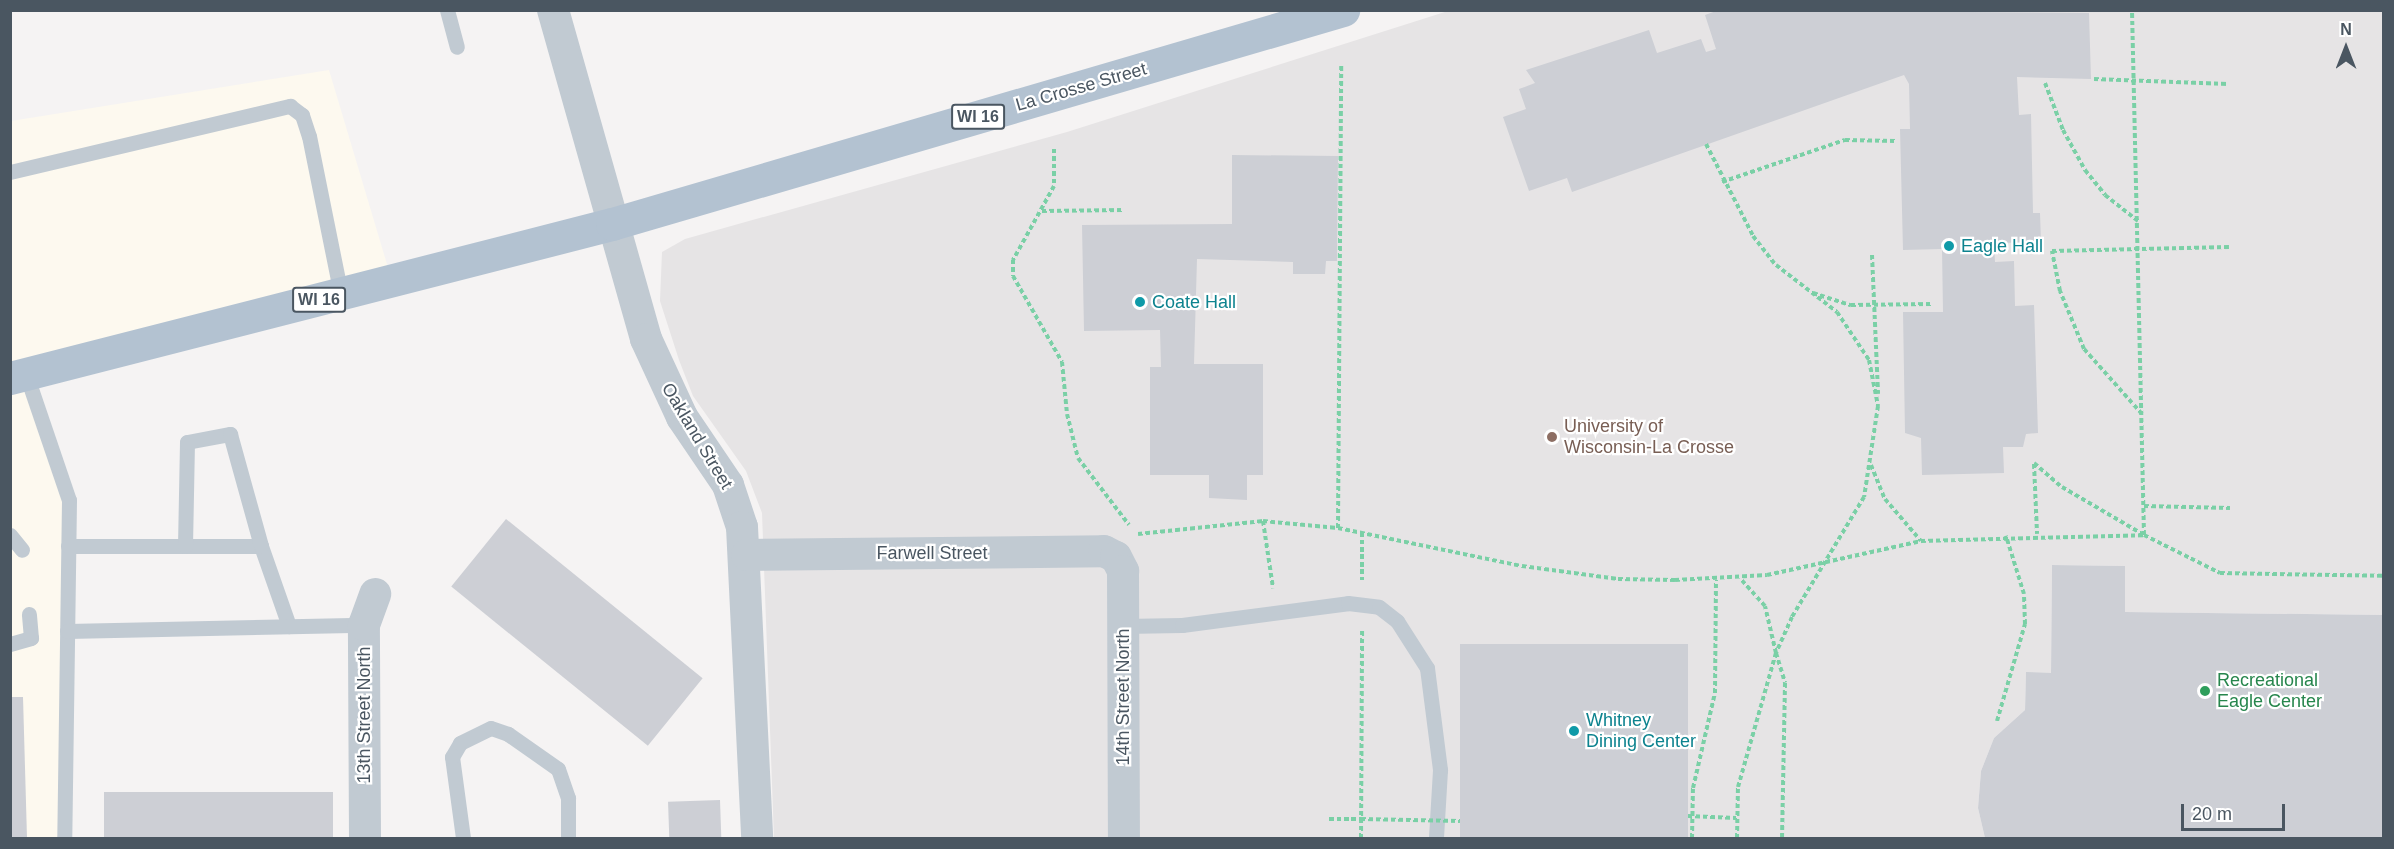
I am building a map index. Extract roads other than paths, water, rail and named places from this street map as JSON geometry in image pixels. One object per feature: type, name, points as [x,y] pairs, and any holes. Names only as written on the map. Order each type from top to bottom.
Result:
[{"type":"main road","name":"La Crosse Street","points":[[612,224],[1269,22],[1343,10]]},
{"type":"main road","name":"WI 16","points":[[18,376],[612,224]]},
{"type":"street","name":"Oakland Street","points":[[553,10],[612,224],[659,373],[728,485],[747,555],[757,838]]},
{"type":"street","name":"Farwell Street","points":[[747,555],[1104,551],[1116,557]]},
{"type":"street","name":"14th Street North","points":[[1116,557],[1123,571],[1124,838]]},
{"type":"street","name":"13th Street North","points":[[365,838],[364,625],[375,594]]},
{"type":"lane","points":[[447,10],[457,47]]},
{"type":"lane","points":[[10,172],[290,106],[303,115],[309,136],[341,294]]},
{"type":"lane","points":[[18,376],[69,500],[64,838]]},
{"type":"lane","points":[[185,546],[187,442],[230,435],[261,546],[289,626]]},
{"type":"lane","points":[[10,535],[22,550]]},
{"type":"lane","points":[[68,546],[261,546]]},
{"type":"lane","points":[[1123,626],[1182,625],[1273,612],[1363,605],[1379,607],[1397,621],[1427,668],[1440,770],[1436,838]]},
{"type":"lane","points":[[10,644],[31,638],[29,614]]},
{"type":"lane","points":[[67,631],[364,625]]},
{"type":"lane","points":[[464,838],[452,757],[460,743],[491,728],[508,734],[558,769],[568,798],[568,838]]},
{"type":"place","name":"Eagle Hall","points":[[1949,246]]},
{"type":"place","name":"Coate Hall","points":[[1140,302]]},
{"type":"place","name":"University of Wisconsin-La Crosse","points":[[1552,437]]},
{"type":"place","name":"Recreational Eagle Center","points":[[2205,691]]},
{"type":"place","name":"Whitney Dining Center","points":[[1574,731]]}]
